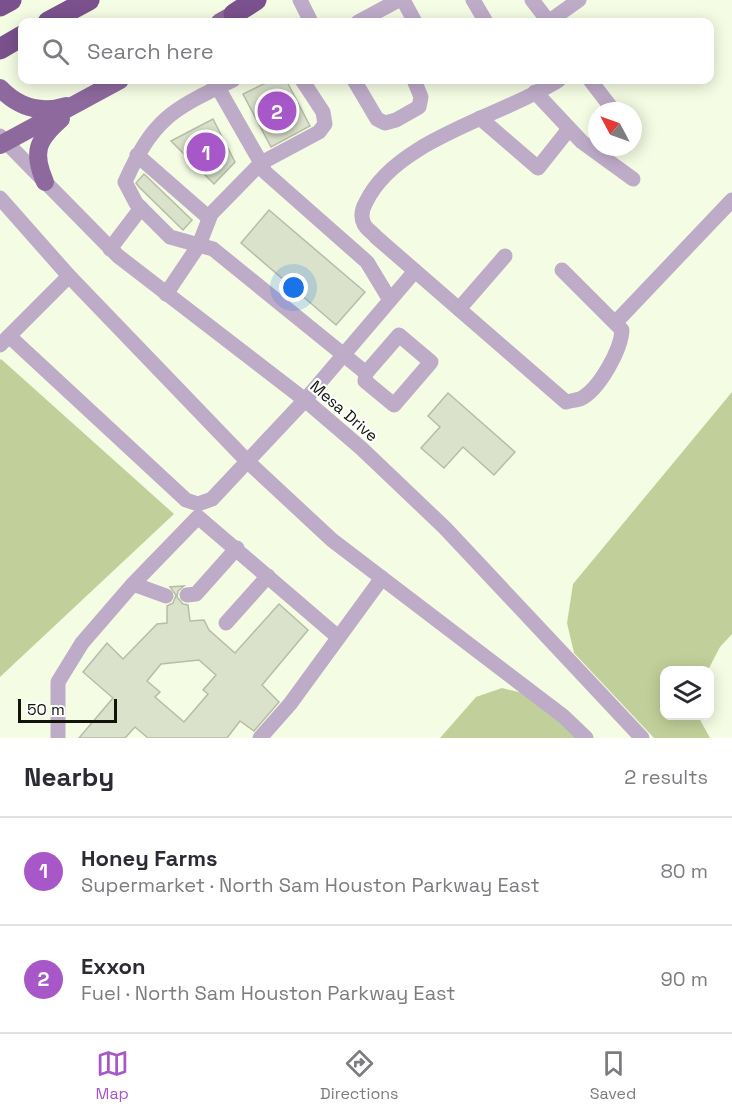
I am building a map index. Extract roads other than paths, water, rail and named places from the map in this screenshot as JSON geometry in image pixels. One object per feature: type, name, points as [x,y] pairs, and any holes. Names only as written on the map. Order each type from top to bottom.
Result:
[{"type":"highway","points":[[0,6],[11,0]]},
{"type":"highway","points":[[55,18],[89,0]]},
{"type":"highway","points":[[227,18],[258,0]]},
{"type":"main road","points":[[2,141],[113,84]]},
{"type":"main road","points":[[0,88],[14,102],[32,109],[59,109],[80,102]]},
{"type":"main road","points":[[45,182],[38,165],[39,145],[48,130],[80,102]]},
{"type":"street","points":[[300,0],[309,18]]},
{"type":"street","points":[[379,18],[401,0],[412,18]]},
{"type":"street","points":[[473,0],[484,18]]},
{"type":"street","points":[[532,0],[545,18]]},
{"type":"street","points":[[554,18],[579,0]]},
{"type":"street","points":[[222,84],[182,105],[165,118],[141,146],[125,182],[141,208],[170,237],[213,249],[366,372]]},
{"type":"street","points":[[166,294],[199,245],[209,218],[233,189],[261,163],[319,132],[325,124],[323,112],[305,84]]},
{"type":"street","points":[[356,84],[377,119],[385,123],[396,120],[419,107],[421,97],[416,84]]},
{"type":"street","points":[[551,84],[409,156],[388,171],[372,190],[361,212],[364,224],[566,402],[581,398],[607,370],[622,339],[622,330],[562,270]]},
{"type":"street","points":[[593,84],[607,102]]},
{"type":"street","points":[[217,86],[265,172],[367,262],[390,300]]},
{"type":"street","points":[[535,92],[582,142],[633,179]]},
{"type":"street","points":[[480,118],[538,168],[569,129]]},
{"type":"street","name":"Mesa Drive","points":[[2,141],[110,249],[305,400],[361,448],[445,528],[642,738]]},
{"type":"street","points":[[137,155],[209,218]]},
{"type":"street","points":[[0,198],[69,276],[247,461],[332,540],[563,716],[586,738]]},
{"type":"street","points":[[616,322],[732,200]]},
{"type":"street","points":[[110,249],[141,208]]},
{"type":"street","points":[[459,309],[505,256]]},
{"type":"street","points":[[58,738],[58,682],[82,643],[198,510],[212,499],[305,400],[416,271]]},
{"type":"street","points":[[69,276],[4,341],[198,510],[237,548],[338,637]]},
{"type":"street","points":[[399,335],[431,362],[394,405],[365,381],[366,372],[399,335]]},
{"type":"street","points":[[187,595],[196,594],[237,548]]},
{"type":"street","points":[[226,623],[268,576]]},
{"type":"street","points":[[260,738],[290,704],[382,578]]},
{"type":"street","points":[[133,584],[166,596]]},
{"type":"place","name":"Exxon","points":[[277,111]]},
{"type":"place","name":"Honey Farms","points":[[206,152]]}]
